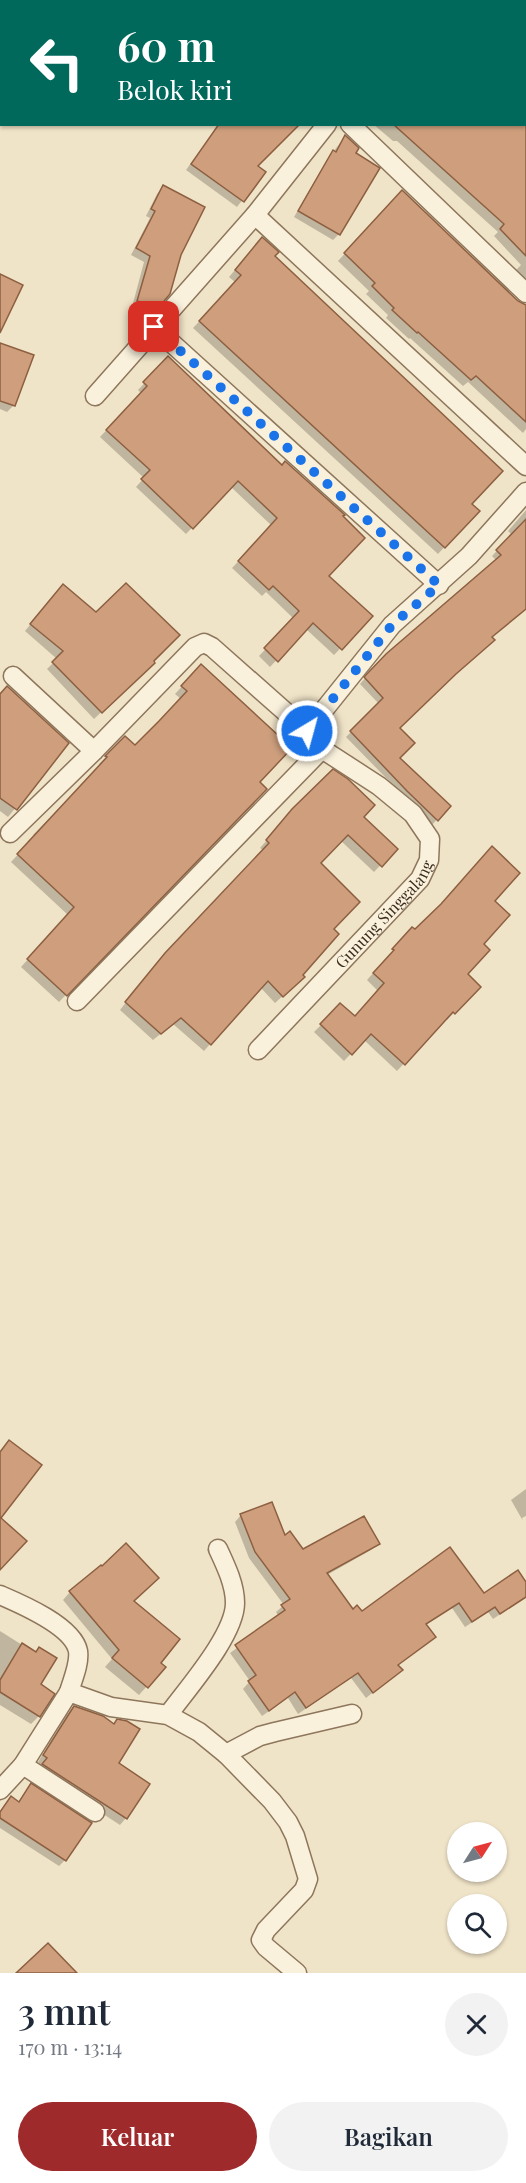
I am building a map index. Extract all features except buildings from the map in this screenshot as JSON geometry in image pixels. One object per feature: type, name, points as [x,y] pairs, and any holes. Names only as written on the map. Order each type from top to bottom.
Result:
[{"type":"street","points":[[95,396],[255,215],[325,126]]},
{"type":"street","points":[[352,126],[526,293]]},
{"type":"street","points":[[255,215],[526,466]]},
{"type":"street","points":[[154,327],[439,585]]},
{"type":"street","points":[[307,731],[392,625],[469,556],[526,492]]},
{"type":"street","name":"Gunung Singgalang","points":[[94,752],[180,661],[195,647],[204,643],[212,647],[307,731],[322,749],[379,786],[413,814],[430,839],[429,860],[420,879],[258,1050]]},
{"type":"street","points":[[10,832],[94,752],[13,676]]},
{"type":"street","points":[[78,1001],[322,749]]},
{"type":"street","points":[[168,1715],[223,1640],[233,1614],[235,1603],[230,1581],[218,1550]]},
{"type":"street","points":[[0,1595],[48,1619],[64,1631],[78,1651],[69,1692],[23,1765],[0,1790]]},
{"type":"street","points":[[69,1692],[111,1707],[168,1715],[199,1732],[226,1754],[272,1802],[288,1822],[308,1879],[304,1890],[266,1930],[261,1940],[297,1973]]},
{"type":"street","points":[[226,1754],[260,1736],[352,1714]]},
{"type":"street","points":[[23,1765],[95,1812]]},
{"type":"route","points":[[154,327],[439,585],[392,625],[307,731]]}]
